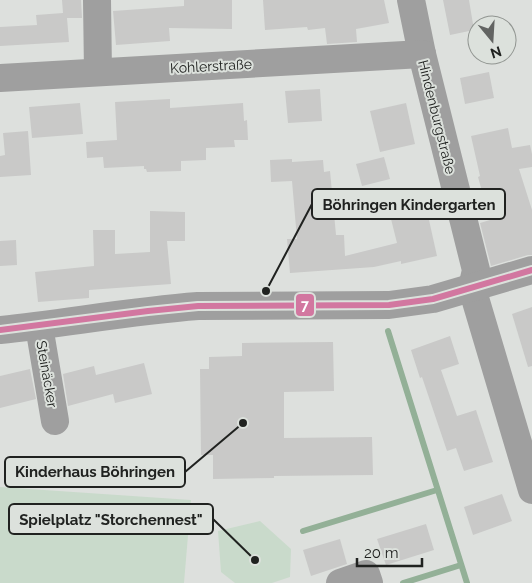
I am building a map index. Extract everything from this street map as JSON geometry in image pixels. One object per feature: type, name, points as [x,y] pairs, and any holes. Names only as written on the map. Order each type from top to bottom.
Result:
[{"type":"street","points":[[97,0],[98,72]]},
{"type":"street","name":"Hindenburgstraße","points":[[411,0],[422,54],[476,270],[472,288],[529,473]]},
{"type":"street","name":"Kohlerstraße","points":[[0,78],[422,54]]},
{"type":"street","points":[[0,330],[198,306],[389,305],[432,299],[532,270]]},
{"type":"street","name":"Steinäcker","points":[[39,326],[56,422]]},
{"type":"street","points":[[340,583],[366,574],[369,583]]},
{"type":"green space","points":[[0,487],[191,500],[184,583],[0,583]]},
{"type":"green space","points":[[260,521],[291,549],[290,577],[272,583],[235,583],[221,572],[218,531]]},
{"type":"building","points":[[62,0],[81,0],[82,18],[67,18],[69,42],[0,46],[0,27],[37,25],[36,15],[63,13]]},
{"type":"building","points":[[184,0],[232,0],[232,29],[169,28],[170,41],[116,45],[113,11],[184,6]]},
{"type":"building","points":[[263,0],[384,0],[389,23],[356,29],[357,42],[327,44],[325,28],[308,30],[307,27],[265,30]]},
{"type":"building","points":[[443,0],[469,0],[472,15],[467,15],[467,31],[450,35]]},
{"type":"building","points":[[489,72],[494,98],[465,104],[460,78]]},
{"type":"building","points":[[320,89],[322,121],[288,123],[285,91]]},
{"type":"building","points":[[170,99],[170,108],[243,103],[244,121],[247,120],[248,140],[234,140],[235,147],[206,148],[206,160],[181,161],[181,171],[147,172],[144,166],[104,168],[103,157],[87,158],[86,142],[117,140],[115,102]]},
{"type":"building","points":[[80,103],[83,134],[32,138],[29,107]]},
{"type":"building","points":[[406,103],[415,144],[380,152],[370,111]]},
{"type":"building","points":[[508,128],[512,148],[530,145],[532,154],[532,167],[519,169],[532,210],[532,255],[491,266],[480,223],[490,220],[478,177],[480,176],[471,136]]},
{"type":"building","points":[[28,131],[31,175],[0,177],[0,156],[5,155],[3,133]]},
{"type":"building","points":[[384,157],[390,179],[362,186],[356,164]]},
{"type":"building","points":[[292,159],[292,162],[323,160],[324,172],[330,171],[336,235],[344,235],[345,256],[397,243],[391,219],[427,211],[437,256],[401,264],[401,261],[374,267],[290,273],[287,239],[297,239],[292,181],[271,182],[270,160]]},
{"type":"building","points":[[150,211],[185,212],[185,241],[167,241],[171,284],[89,290],[89,298],[38,302],[35,272],[94,266],[93,230],[115,230],[115,254],[150,252]]},
{"type":"building","points":[[16,240],[17,265],[0,266],[0,241]]},
{"type":"building","points":[[532,307],[532,366],[528,367],[512,314]]},
{"type":"building","points":[[450,336],[459,364],[441,370],[457,416],[476,410],[493,462],[464,471],[456,448],[447,451],[411,350]]},
{"type":"building","points":[[333,342],[334,391],[284,392],[284,438],[372,437],[373,475],[213,479],[213,455],[201,455],[200,369],[209,369],[209,357],[242,356],[242,343]]},
{"type":"building","points":[[144,363],[152,394],[115,403],[113,394],[68,406],[63,374],[94,366],[96,375]]},
{"type":"building","points":[[30,369],[36,399],[0,408],[0,376]]},
{"type":"building","points":[[502,494],[512,521],[473,535],[464,507]]},
{"type":"building","points":[[426,524],[434,550],[386,565],[377,539]]},
{"type":"building","points":[[340,539],[347,564],[311,576],[303,550]]},
{"type":"waterway","points":[[388,331],[467,583]]},
{"type":"waterway","points":[[303,531],[437,490]]},
{"type":"waterway","points":[[403,583],[461,565]]},
{"type":"transit line","name":"7","points":[[0,330],[198,306],[389,305],[433,299],[532,270]]},
{"type":"place","name":"Böhringen Kindergarten","points":[[266,291]]},
{"type":"place","name":"Kinderhaus Böhringen","points":[[243,423]]},
{"type":"place","name":"Spielplatz \"Storchennest\"","points":[[255,560]]}]
